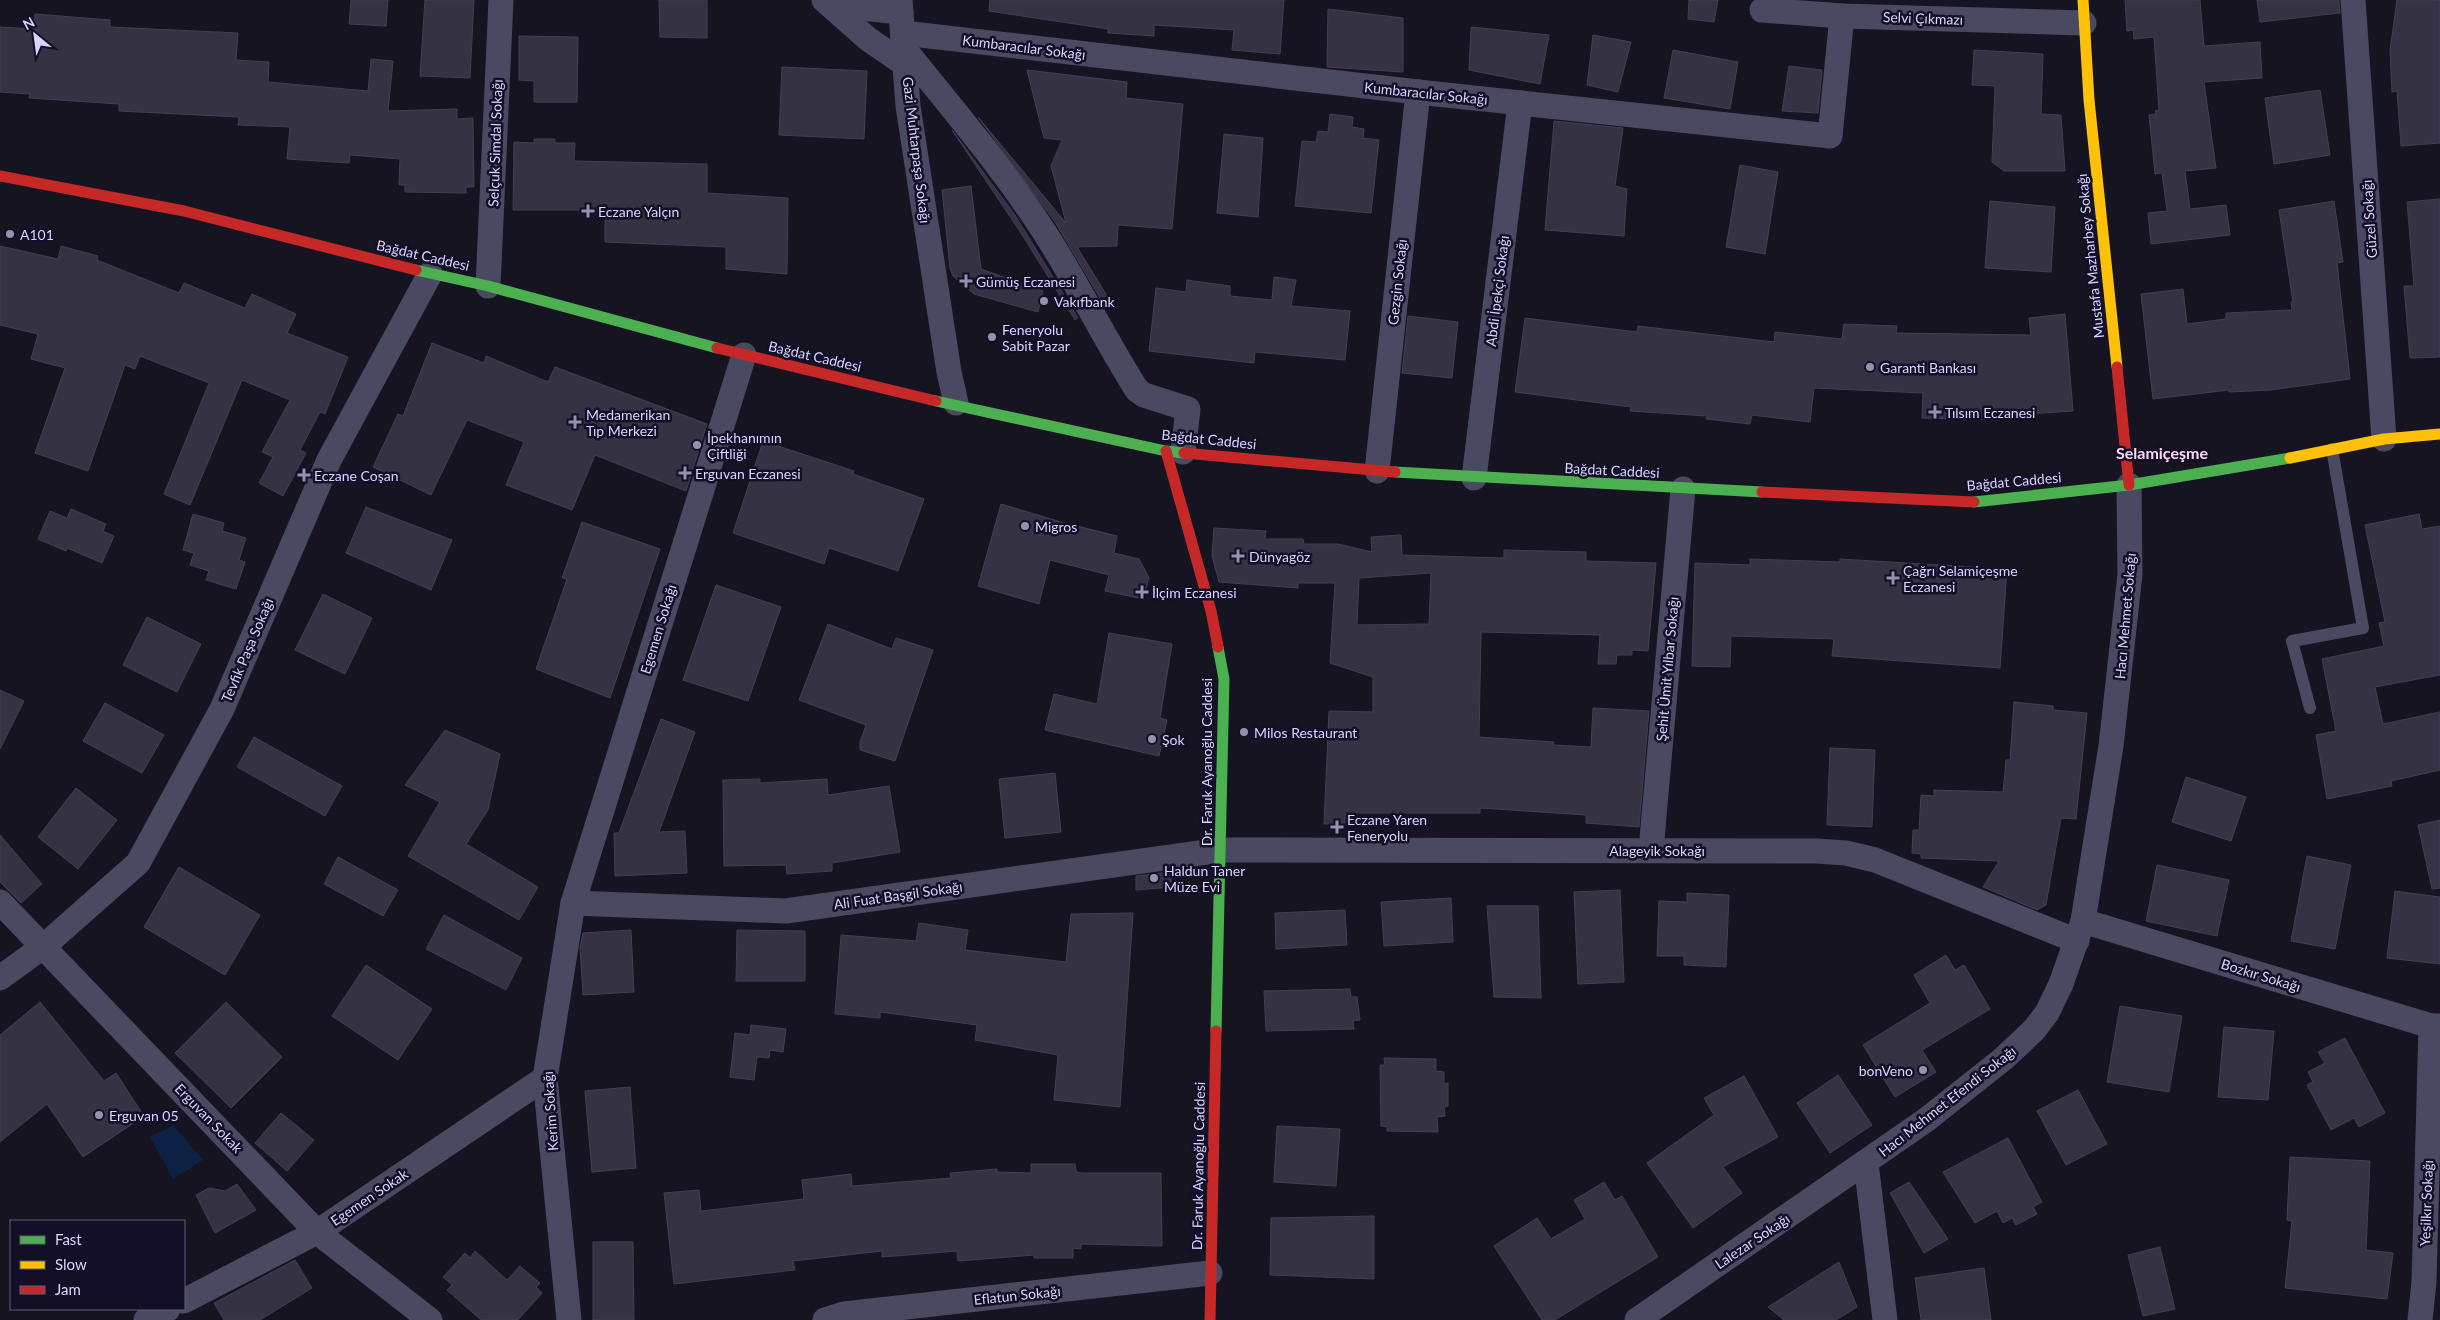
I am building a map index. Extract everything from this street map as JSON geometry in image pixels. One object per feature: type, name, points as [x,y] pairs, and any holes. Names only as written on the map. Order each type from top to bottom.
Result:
[{"type":"main road","name":"Mustafa Mazharbey Sokağı","points":[[2084,21],[2129,485]]},
{"type":"main road","name":"Bağdat Caddesi","points":[[0,176],[184,211],[430,274],[488,286],[744,355],[963,406],[1175,452],[1376,471],[1474,478],[1980,502],[2129,485],[2384,438],[2440,434]]},
{"type":"main road","name":"Dr. Faruk Ayanoğlu Caddesi","points":[[1175,452],[1211,611],[1224,679],[1210,1320]]},
{"type":"street","name":"Selçuk Simdal Sokağı","points":[[488,286],[501,0]]},
{"type":"street","points":[[824,0],[868,39],[903,32],[1058,252],[1137,390],[1144,395],[1188,409],[1175,452]]},
{"type":"street","name":"Kumbaracılar Sokağı","points":[[832,0],[871,9],[903,32],[1418,92],[1830,136],[1842,16]]},
{"type":"street","points":[[2084,21],[2095,0]]},
{"type":"street","name":"Güzel Sokağı","points":[[2353,0],[2384,438]]},
{"type":"street","name":"Selvi Çıkmazı","points":[[1762,10],[1842,16],[2084,21]]},
{"type":"street","name":"Gazi Muhtarpaşa Sokağı","points":[[903,32],[917,98],[961,377],[963,406]]},
{"type":"street","name":"Gezgin Sokağı","points":[[1376,471],[1418,92]]},
{"type":"street","name":"Abdi İpekçi Sokağı","points":[[1474,478],[1520,103]]},
{"type":"street","name":"Tevfik Paşa Sokağı","points":[[0,978],[44,946],[138,863],[222,709],[330,460],[430,274]]},
{"type":"street","name":"Egemen Sokağı","points":[[573,903],[744,355]]},
{"type":"street","name":"Hacı Mehmet Sokağı","points":[[2111,746],[2130,574],[2129,485]]},
{"type":"street","name":"Şehit Ümit Yılbar Sokağı","points":[[1651,850],[1682,489]]},
{"type":"street","name":"Hacı Mehmet Efendi Sokağı","points":[[1885,1320],[1866,1163],[1966,1090],[2033,1031],[2054,1000],[2080,931],[2111,746]]},
{"type":"street","name":"Ali Fuat Başgil Sokağı","points":[[573,903],[786,911],[1221,850]]},
{"type":"street","name":"Alageyik Sokağı","points":[[1221,850],[1817,851],[1858,855],[1888,864],[2080,931]]},
{"type":"street","name":"Erguvan Sokak","points":[[0,902],[317,1232],[430,1320]]},
{"type":"street","name":"Kerim Sokağı","points":[[569,1320],[545,1078],[573,903]]},
{"type":"street","name":"Bozkır Sokağı","points":[[2080,931],[2435,1026]]},
{"type":"street","name":"Yeşilkır Sokağı","points":[[2420,1320],[2432,1284],[2435,1026]]},
{"type":"street","name":"Egemen Sokak","points":[[185,1300],[317,1232],[545,1078]]},
{"type":"street","name":"Lalezar Sokağı","points":[[1637,1320],[1866,1163]]},
{"type":"street","name":"Eflatun Sokağı","points":[[825,1320],[844,1314],[1210,1274]]},
{"type":"street","points":[[146,1320],[166,1310]]},
{"type":"lane","points":[[2310,708],[2292,641],[2363,628],[2332,449]]},
{"type":"water","points":[[173,1125],[203,1160],[173,1179],[150,1137]]},
{"type":"building","points":[[351,0],[388,0],[386,26],[349,24]]},
{"type":"building","points":[[425,0],[474,0],[470,78],[420,76]]},
{"type":"building","points":[[659,0],[707,0],[707,38],[660,37]]},
{"type":"building","points":[[990,0],[1284,0],[1280,54],[1232,50],[1234,30],[1154,25],[1154,36],[1108,33],[1108,29],[989,11]]},
{"type":"building","points":[[1689,0],[1718,0],[1714,22],[1688,19]]},
{"type":"building","points":[[2125,0],[2200,0],[2204,46],[2260,42],[2262,78],[2204,82],[2216,168],[2185,171],[2190,209],[2226,205],[2230,235],[2151,244],[2148,213],[2167,211],[2162,173],[2155,174],[2149,115],[2156,114],[2155,111],[2159,110],[2154,37],[2134,39],[2133,30],[2127,31]]},
{"type":"building","points":[[2257,0],[2339,0],[2340,13],[2260,22]]},
{"type":"building","points":[[2397,0],[2440,0],[2440,143],[2401,146],[2397,91],[2392,92],[2390,50]]},
{"type":"building","points":[[1328,9],[1403,18],[1403,72],[1327,67]]},
{"type":"building","points":[[35,14],[110,20],[110,27],[238,33],[236,60],[269,62],[268,82],[368,91],[371,59],[393,61],[388,111],[457,109],[457,119],[473,118],[474,187],[466,187],[466,193],[405,192],[405,185],[399,185],[400,159],[350,155],[349,163],[287,159],[290,127],[238,125],[239,117],[119,111],[119,104],[29,98],[30,94],[0,92],[0,27],[34,29]]},
{"type":"building","points":[[1471,27],[1549,35],[1540,84],[1469,70]]},
{"type":"building","points":[[1593,35],[1631,42],[1618,92],[1587,85]]},
{"type":"building","points":[[519,36],[578,37],[577,102],[534,102],[534,81],[519,80]]},
{"type":"building","points":[[1673,50],[1738,62],[1730,109],[1664,98]]},
{"type":"building","points":[[1974,50],[2043,54],[2041,114],[2061,115],[2065,171],[2004,171],[1992,162],[1995,86],[1972,85]]},
{"type":"building","points":[[1789,66],[1822,70],[1818,113],[1782,111]]},
{"type":"building","points":[[782,67],[867,71],[864,139],[779,135]]},
{"type":"building","points":[[1027,70],[1127,82],[1126,98],[1183,104],[1172,229],[1118,225],[1117,246],[1077,247],[1109,299],[1103,303],[1055,222],[978,117],[1066,223],[1051,166],[1062,140],[1044,138]]},
{"type":"building","points":[[2320,90],[2330,155],[2274,164],[2265,98]]},
{"type":"building","points":[[1330,114],[1353,117],[1352,127],[1364,129],[1363,138],[1379,140],[1371,213],[1295,206],[1302,141],[1316,142],[1318,131],[1328,132]]},
{"type":"building","points":[[1554,121],[1623,128],[1615,186],[1627,189],[1624,236],[1545,230]]},
{"type":"building","points":[[952,130],[1015,215],[1078,318],[1075,320],[1021,233]]},
{"type":"building","points":[[1224,134],[1263,138],[1258,217],[1217,213]]},
{"type":"building","points":[[534,139],[555,139],[555,143],[575,143],[574,161],[707,164],[707,193],[788,198],[787,274],[726,269],[726,247],[605,242],[605,210],[513,210],[514,142],[534,143]]},
{"type":"building","points":[[1740,165],[1778,172],[1765,254],[1726,247]]},
{"type":"building","points":[[971,186],[981,269],[1043,291],[1038,312],[974,294],[953,276],[950,268],[942,190]]},
{"type":"building","points":[[2440,199],[2440,357],[2410,358],[2404,286],[2414,286],[2407,202]]},
{"type":"building","points":[[1990,201],[2055,207],[2051,272],[1985,268]]},
{"type":"building","points":[[2334,201],[2343,262],[2337,263],[2350,379],[2271,390],[2229,392],[2229,390],[2153,399],[2141,294],[2183,289],[2187,324],[2226,319],[2226,313],[2292,310],[2291,302],[2293,302],[2279,210]]},
{"type":"building","points":[[0,246],[58,259],[61,246],[98,256],[97,260],[179,293],[184,283],[245,308],[252,294],[296,314],[287,333],[348,357],[325,414],[320,412],[300,450],[306,453],[283,496],[259,483],[273,457],[262,452],[290,400],[242,380],[190,505],[164,494],[209,383],[140,356],[135,369],[125,365],[88,471],[35,453],[65,368],[31,359],[38,334],[0,325]]},
{"type":"building","points":[[1274,277],[1296,280],[1291,306],[1350,311],[1345,360],[1255,352],[1254,363],[1149,351],[1156,288],[1186,292],[1187,280],[1230,286],[1230,296],[1272,300]]},
{"type":"building","points":[[2065,314],[2073,411],[1999,416],[1999,420],[1922,418],[1923,393],[1814,388],[1810,422],[1752,415],[1750,424],[1706,419],[1707,416],[1630,411],[1631,407],[1515,392],[1525,318],[1637,332],[1638,326],[1774,342],[1775,332],[1842,339],[1844,324],[1897,326],[1896,333],[2031,335],[2029,318]]},
{"type":"building","points":[[1408,316],[1458,322],[1452,378],[1402,373]]},
{"type":"building","points":[[432,343],[484,363],[486,356],[548,382],[555,367],[707,424],[686,491],[595,455],[572,510],[506,485],[524,442],[467,420],[431,495],[373,467],[398,414],[403,416]]},
{"type":"building","points":[[763,441],[854,471],[853,474],[924,499],[898,571],[829,548],[824,564],[733,533]]},
{"type":"building","points":[[1001,504],[1117,536],[1114,553],[1139,559],[1149,578],[1143,599],[1105,591],[1109,575],[1050,560],[1039,604],[978,586]]},
{"type":"building","points":[[366,507],[452,540],[431,590],[346,553]]},
{"type":"building","points":[[71,509],[106,524],[103,531],[114,536],[102,563],[67,548],[66,551],[38,539],[50,511],[67,518]]},
{"type":"building","points":[[193,514],[224,523],[222,531],[246,538],[239,560],[245,562],[236,589],[206,580],[209,571],[190,565],[194,553],[183,550]]},
{"type":"building","points":[[2419,514],[2422,529],[2440,526],[2440,675],[2375,687],[2383,724],[2440,712],[2440,770],[2391,781],[2392,786],[2327,799],[2316,735],[2336,731],[2322,659],[2384,646],[2379,623],[2385,622],[2365,525]]},
{"type":"building","points":[[582,522],[660,549],[610,698],[536,669],[567,579],[562,578]]},
{"type":"building","points":[[1214,528],[1266,531],[1265,539],[1303,539],[1304,544],[1338,544],[1372,552],[1371,537],[1401,535],[1402,555],[1504,558],[1504,550],[1586,552],[1586,561],[1656,563],[1648,651],[1632,650],[1632,655],[1617,655],[1616,664],[1598,664],[1600,635],[1481,632],[1479,737],[1554,742],[1553,745],[1591,747],[1593,708],[1649,711],[1639,827],[1586,823],[1586,815],[1480,808],[1480,813],[1348,813],[1347,824],[1324,824],[1329,711],[1373,712],[1373,677],[1330,663],[1335,583],[1298,583],[1298,588],[1219,582],[1212,556]],"holes":[[[1431,573],[1429,624],[1357,625],[1359,578]]]},
{"type":"building","points":[[1750,559],[1840,562],[1840,559],[2007,569],[2000,668],[1832,656],[1834,639],[1731,636],[1730,667],[1692,666],[1695,563],[1750,565]]},
{"type":"building","points":[[716,585],[781,607],[748,701],[683,680]]},
{"type":"building","points":[[323,594],[372,618],[345,674],[295,650]]},
{"type":"building","points":[[147,617],[201,644],[177,692],[123,665]]},
{"type":"building","points":[[828,624],[892,649],[896,638],[933,650],[895,761],[860,750],[860,742],[866,725],[799,700]]},
{"type":"building","points":[[1109,633],[1172,644],[1160,718],[1167,720],[1159,756],[1045,730],[1054,694],[1097,704]]},
{"type":"building","points":[[0,690],[24,701],[0,749]]},
{"type":"building","points":[[2014,702],[2053,706],[2053,710],[2087,713],[2076,819],[2061,818],[2046,905],[2037,910],[1983,887],[1999,861],[1921,858],[1921,854],[1912,853],[1913,830],[1919,830],[1921,795],[1934,796],[1934,790],[2003,792],[2006,760],[2010,760]]},
{"type":"building","points":[[105,703],[164,735],[142,773],[83,741]]},
{"type":"building","points":[[661,719],[695,732],[659,832],[685,831],[687,873],[615,876],[614,833],[619,833]]},
{"type":"building","points":[[445,730],[500,754],[488,810],[466,844],[538,887],[519,920],[408,856],[440,802],[405,785]]},
{"type":"building","points":[[254,737],[342,786],[325,816],[237,767]]},
{"type":"building","points":[[1830,748],[1875,750],[1872,827],[1827,825]]},
{"type":"building","points":[[1055,773],[1061,832],[1005,838],[999,779]]},
{"type":"building","points":[[2186,777],[2246,797],[2231,841],[2172,822]]},
{"type":"building","points":[[760,779],[760,783],[827,779],[828,795],[889,786],[900,852],[832,863],[832,871],[787,874],[786,865],[724,866],[723,780]]},
{"type":"building","points":[[76,788],[117,820],[78,869],[38,837]]},
{"type":"building","points":[[2440,820],[2440,888],[2432,889],[2418,825]]},
{"type":"building","points":[[0,835],[42,884],[21,903],[0,882]]},
{"type":"building","points":[[2307,856],[2351,865],[2335,949],[2291,941]]},
{"type":"building","points":[[338,857],[398,890],[383,916],[324,884]]},
{"type":"building","points":[[2157,865],[2229,880],[2217,936],[2146,921]]},
{"type":"building","points":[[179,867],[260,915],[225,975],[144,927]]},
{"type":"building","name":"Haldun Taner Müze Evi","points":[[1170,872],[1172,887],[1136,890],[1136,876]]},
{"type":"building","points":[[1620,890],[1624,982],[1578,984],[1574,892]]},
{"type":"building","points":[[2395,891],[2440,897],[2440,964],[2387,958]]},
{"type":"building","points":[[1687,893],[1729,895],[1726,967],[1684,965],[1684,956],[1657,956],[1659,901],[1687,902]]},
{"type":"building","points":[[1451,898],[1453,942],[1384,946],[1381,902]]},
{"type":"building","points":[[1487,906],[1538,906],[1541,998],[1494,997]]},
{"type":"building","points":[[1345,910],[1347,945],[1276,949],[1275,913]]},
{"type":"building","points":[[1133,913],[1120,1107],[1054,1100],[1058,1055],[975,1040],[977,1025],[880,1012],[880,1018],[835,1014],[841,935],[916,941],[919,923],[968,930],[965,950],[1066,962],[1071,914]]},
{"type":"building","points":[[444,915],[522,958],[506,990],[426,949]]},
{"type":"building","points":[[631,930],[634,992],[583,995],[580,948],[583,933]]},
{"type":"building","points":[[737,930],[805,931],[805,981],[736,981]]},
{"type":"building","points":[[1946,955],[1955,970],[1964,965],[1990,1009],[1922,1050],[1936,1072],[1895,1097],[1863,1045],[1930,1003],[1914,975]]},
{"type":"building","points":[[366,965],[432,1009],[398,1060],[332,1016]]},
{"type":"building","points":[[1350,989],[1351,997],[1357,997],[1360,1020],[1353,1021],[1354,1029],[1266,1031],[1264,991]]},
{"type":"building","points":[[40,1002],[104,1081],[116,1073],[144,1116],[83,1157],[47,1104],[0,1142],[0,1035]]},
{"type":"building","points":[[226,1002],[282,1057],[231,1108],[175,1053]]},
{"type":"building","points":[[2120,1006],[2182,1016],[2169,1092],[2107,1082]]},
{"type":"building","points":[[751,1025],[786,1029],[783,1052],[770,1050],[769,1058],[757,1057],[754,1080],[730,1077],[735,1033],[750,1035]]},
{"type":"building","points":[[2224,1027],[2274,1031],[2268,1100],[2218,1097]]},
{"type":"building","points":[[2345,1038],[2385,1113],[2359,1127],[2354,1118],[2331,1130],[2307,1085],[2313,1082],[2308,1072],[2325,1063],[2318,1052]]},
{"type":"building","points":[[1384,1058],[1436,1059],[1436,1071],[1444,1072],[1444,1084],[1448,1083],[1448,1106],[1444,1107],[1445,1116],[1437,1117],[1438,1132],[1387,1131],[1387,1127],[1381,1126],[1380,1065],[1385,1065]]},
{"type":"building","points":[[1838,1075],[1872,1125],[1830,1153],[1797,1103]]},
{"type":"building","points":[[1744,1076],[1778,1137],[1723,1167],[1742,1193],[1693,1228],[1647,1163],[1714,1115],[1704,1098]]},
{"type":"building","points":[[630,1087],[636,1168],[592,1172],[585,1091]]},
{"type":"building","points":[[2078,1090],[2107,1144],[2066,1165],[2037,1111]]},
{"type":"building","points":[[281,1113],[314,1140],[287,1171],[255,1143]]},
{"type":"building","points":[[1277,1126],[1340,1129],[1336,1186],[1274,1182]]},
{"type":"building","points":[[2008,1138],[2042,1202],[2033,1207],[2037,1214],[2016,1225],[2012,1218],[2003,1223],[1997,1211],[1975,1223],[1943,1172]]},
{"type":"building","points":[[2290,1157],[2370,1161],[2366,1250],[2393,1253],[2387,1299],[2285,1288],[2292,1221],[2287,1220]]},
{"type":"building","points":[[1031,1164],[1075,1164],[1076,1172],[1082,1173],[1161,1173],[1162,1246],[1081,1244],[1081,1249],[1073,1248],[1073,1258],[1034,1258],[1034,1255],[958,1261],[957,1251],[882,1257],[882,1251],[793,1261],[795,1270],[674,1284],[664,1193],[699,1190],[701,1211],[804,1199],[802,1180],[851,1174],[852,1186],[951,1178],[950,1173],[997,1169],[997,1172],[1031,1173]]},
{"type":"building","points":[[1604,1182],[1615,1200],[1622,1196],[1658,1257],[1555,1320],[1542,1320],[1494,1246],[1537,1218],[1551,1239],[1585,1219],[1574,1200]]},
{"type":"building","points":[[1909,1182],[1948,1239],[1924,1253],[1890,1193]]},
{"type":"building","points":[[237,1184],[256,1210],[215,1233],[196,1195],[209,1188],[225,1191]]},
{"type":"building","points":[[1374,1216],[1374,1279],[1270,1275],[1271,1218]]},
{"type":"building","points":[[593,1242],[633,1242],[634,1320],[593,1320]]},
{"type":"building","points":[[2160,1247],[2175,1309],[2143,1316],[2128,1255]]},
{"type":"building","points":[[475,1251],[507,1280],[520,1266],[540,1283],[536,1287],[542,1293],[518,1320],[481,1320],[447,1290],[452,1285],[443,1277],[465,1253],[470,1258]]},
{"type":"building","points":[[295,1260],[312,1288],[260,1320],[224,1320],[214,1303]]},
{"type":"building","points":[[1839,1262],[1857,1307],[1836,1320],[1784,1320],[1768,1307]]},
{"type":"building","points":[[1984,1268],[1991,1320],[1921,1320],[1915,1278]]},
{"type":"traffic: fast","points":[[416,270],[488,286],[717,348]]},
{"type":"traffic: fast","points":[[936,401],[1166,451],[1184,453]]},
{"type":"traffic: fast","points":[[1974,502],[2129,485],[2290,458]]},
{"type":"traffic: fast","points":[[1395,472],[1762,492]]},
{"type":"traffic: fast","points":[[1216,1031],[1224,679],[1218,647]]},
{"type":"traffic: slow","points":[[2083,0],[2089,100],[2117,367]]},
{"type":"traffic: slow","points":[[2290,458],[2384,439],[2440,434]]},
{"type":"traffic: jam","points":[[0,176],[184,211],[416,270]]},
{"type":"traffic: jam","points":[[717,348],[936,401]]},
{"type":"traffic: jam","points":[[2117,367],[2129,485]]},
{"type":"traffic: jam","points":[[1166,451],[1211,611],[1218,647]]},
{"type":"traffic: jam","points":[[1184,453],[1395,472]]},
{"type":"traffic: jam","points":[[1762,492],[1974,502]]},
{"type":"traffic: jam","points":[[1210,1320],[1216,1031]]},
{"type":"place","name":"Eczane Yalçın","points":[[588,211]]},
{"type":"place","name":"A101","points":[[10,234]]},
{"type":"place","name":"Gümüş Eczanesi","points":[[966,281]]},
{"type":"place","name":"Vakıfbank","points":[[1044,301]]},
{"type":"place","name":"Feneryolu Sabit Pazar","points":[[992,337]]},
{"type":"place","name":"Garanti Bankası","points":[[1870,367]]},
{"type":"place","name":"Tılsım Eczanesi","points":[[1935,412]]},
{"type":"place","name":"Medamerikan Tıp Merkezi","points":[[575,422]]},
{"type":"place","name":"İpekhanımın Çiftliği","points":[[697,445]]},
{"type":"place","name":"Erguvan Eczanesi","points":[[685,473]]},
{"type":"place","name":"Eczane Coşan","points":[[304,475]]},
{"type":"place","name":"Migros","points":[[1025,526]]},
{"type":"place","name":"Dünyagöz","points":[[1238,556]]},
{"type":"place","name":"Çağrı Selamiçeşme Eczanesi","points":[[1893,578]]},
{"type":"place","name":"İlçim Eczanesi","points":[[1142,592]]},
{"type":"place","name":"Milos Restaurant","points":[[1244,732]]},
{"type":"place","name":"Şok","points":[[1152,739]]},
{"type":"place","name":"Eczane Yaren Feneryolu","points":[[1337,827]]},
{"type":"place","name":"Haldun Taner Müze Evi","points":[[1154,878]]},
{"type":"place","name":"bonVeno","points":[[1923,1070]]},
{"type":"place","name":"Erguvan 05","points":[[99,1115]]},
{"type":"district","name":"Selamiçeşme","points":[[2162,452]]}]
